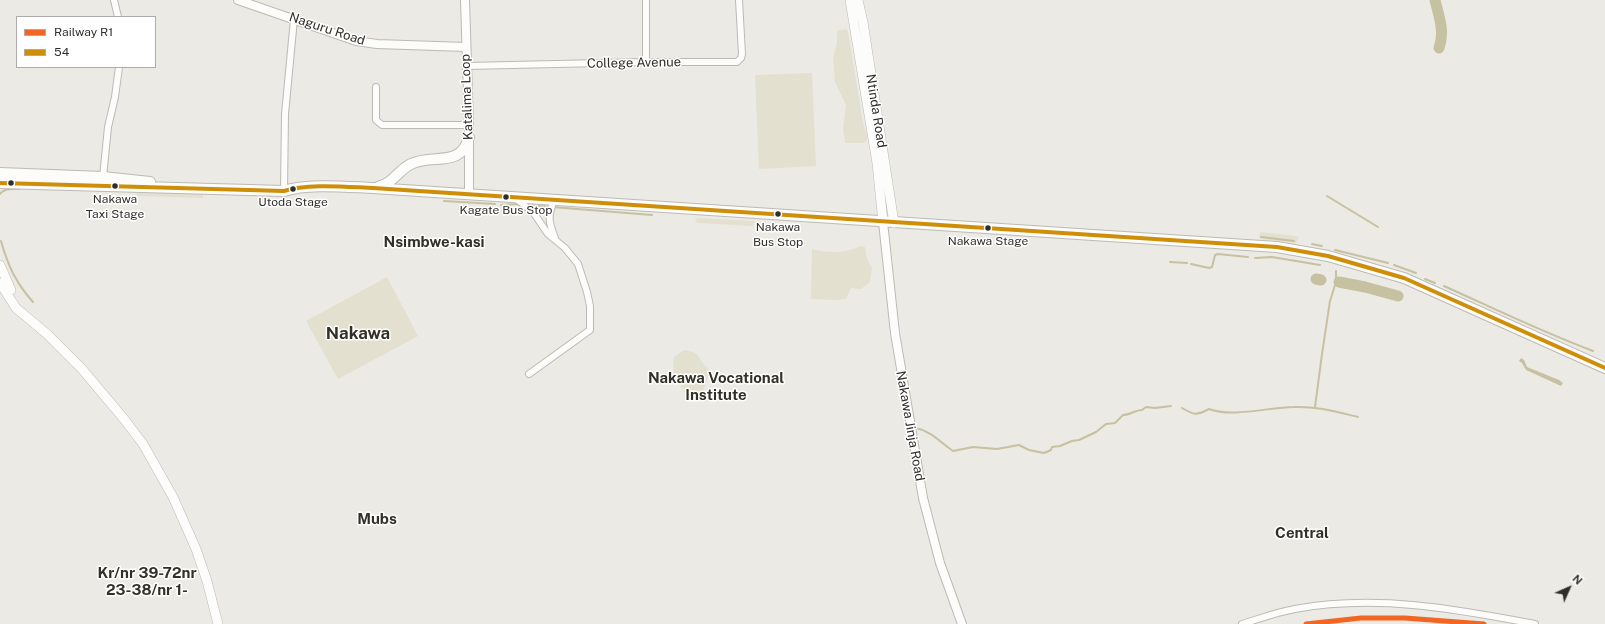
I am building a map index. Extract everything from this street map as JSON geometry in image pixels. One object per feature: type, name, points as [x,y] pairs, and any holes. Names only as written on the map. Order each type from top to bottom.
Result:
[{"type":"highway","points":[[373,188],[388,184],[405,168],[414,163],[456,156],[466,147],[469,137]]},
{"type":"highway","points":[[0,174],[103,177],[146,182],[287,189]]},
{"type":"highway","points":[[0,183],[287,189],[330,186],[373,188],[1277,247],[1322,255],[1404,278],[1605,368]]},
{"type":"main road","name":"Ntinda Road","points":[[850,0],[877,163],[883,222]]},
{"type":"main road","name":"Ntinda Road","points":[[858,0],[863,22],[894,223]]},
{"type":"main road","points":[[0,265],[8,285],[18,302],[38,326],[68,354],[102,391],[147,451],[173,497],[196,549],[207,580],[218,624]]},
{"type":"main road","points":[[0,282],[16,308],[38,326]]},
{"type":"street","points":[[114,0],[118,16]]},
{"type":"street","name":"Naguru Road","points":[[238,0],[356,41],[377,44],[466,46]]},
{"type":"street","name":"Katalima Loop","points":[[465,0],[469,126],[469,194]]},
{"type":"street","points":[[646,0],[646,62]]},
{"type":"street","name":"College Avenue","points":[[467,66],[646,62],[737,62],[741,58],[742,54],[739,0]]},
{"type":"street","points":[[287,189],[286,114],[294,19]]},
{"type":"street","points":[[103,177],[108,127],[115,97],[119,68]]},
{"type":"street","points":[[376,86],[376,120],[382,126],[469,126]]},
{"type":"street","points":[[514,197],[533,212],[548,234],[556,239],[575,259],[580,270],[590,306],[590,330],[529,374]]},
{"type":"street","points":[[554,200],[549,213],[549,224],[556,239]]},
{"type":"street","name":"Nakawa Jinja Road","points":[[883,222],[895,333],[923,498],[940,563],[962,624]]},
{"type":"street","points":[[1242,624],[1293,609],[1365,602],[1422,605],[1535,624]]},
{"type":"shaded area","points":[[846,29],[848,32],[863,123],[868,138],[864,143],[845,143],[843,129],[846,105],[835,82],[833,58],[837,42],[837,31]]},
{"type":"shaded area","points":[[812,73],[816,166],[759,169],[755,75]]},
{"type":"shaded area","points":[[136,190],[203,193],[203,198],[137,196]]},
{"type":"shaded area","points":[[697,218],[755,221],[753,226],[699,223],[695,222]]},
{"type":"shaded area","points":[[1261,232],[1299,237],[1296,243],[1260,239],[1259,234]]},
{"type":"shaded area","points":[[861,246],[865,247],[867,259],[872,268],[870,282],[861,289],[851,288],[846,299],[811,299],[812,249],[843,252]]},
{"type":"shaded area","points":[[387,277],[418,336],[338,379],[306,321]]},
{"type":"shaded area","points":[[684,350],[690,351],[697,355],[709,369],[707,381],[703,391],[691,394],[678,383],[674,375],[674,357]]},
{"type":"shaded area","points":[[1521,358],[1524,360],[1527,367],[1563,383],[1561,386],[1526,370],[1519,361]]},
{"type":"waterway","points":[[1435,0],[1440,18],[1441,42],[1439,48]]},
{"type":"waterway","points":[[0,194],[6,190],[19,189]]},
{"type":"waterway","points":[[1327,196],[1378,227]]},
{"type":"waterway","points":[[444,201],[495,204]]},
{"type":"waterway","points":[[501,205],[519,204]]},
{"type":"waterway","points":[[527,205],[652,215]]},
{"type":"waterway","points":[[1261,237],[1294,241]]},
{"type":"waterway","points":[[1,241],[13,274],[33,302]]},
{"type":"waterway","points":[[1312,244],[1322,246]]},
{"type":"waterway","points":[[1335,250],[1388,263]]},
{"type":"waterway","points":[[1191,264],[1209,268],[1212,267],[1215,255],[1218,254],[1248,257]]},
{"type":"waterway","points":[[1255,258],[1272,257],[1320,265]]},
{"type":"waterway","points":[[1170,262],[1187,263]]},
{"type":"waterway","points":[[1394,265],[1416,273]]},
{"type":"waterway","points":[[1315,407],[1330,301],[1336,282],[1336,271]]},
{"type":"waterway","points":[[1316,279],[1321,280]]},
{"type":"waterway","points":[[1425,279],[1435,283]]},
{"type":"waterway","points":[[1339,282],[1398,296]]},
{"type":"waterway","points":[[1444,286],[1536,328],[1593,351]]},
{"type":"waterway","points":[[916,428],[931,434],[953,451],[973,447],[997,449],[1019,445],[1029,450],[1044,453],[1051,450],[1052,447],[1079,440],[1096,432],[1106,424],[1115,423],[1123,415],[1142,410],[1146,407],[1155,408],[1171,406]]},
{"type":"waterway","points":[[1182,408],[1189,412],[1198,414],[1209,409],[1239,412],[1284,407],[1310,407],[1358,417]]},
{"type":"rail line","name":"R1","points":[[1306,624],[1361,618],[1405,618],[1484,624]]},
{"type":"transit line","name":"54","points":[[0,183],[284,191],[316,186],[352,187],[1277,247],[1328,256],[1404,278],[1605,368]]},
{"type":"place","name":"Nakawa Taxi Stage","points":[[115,186]]},
{"type":"place","name":"Utoda Stage","points":[[293,189]]},
{"type":"place","name":"Kagate Bus Stop","points":[[506,197]]},
{"type":"place","name":"Nakawa Bus Stop","points":[[778,214]]},
{"type":"place","name":"Nakawa Stage","points":[[988,228]]},
{"type":"district","name":"Nsimbwe-kasi","points":[[434,242]]},
{"type":"district","name":"Nakawa","points":[[358,334]]},
{"type":"district","name":"Nakawa Vocational Institute","points":[[716,386]]},
{"type":"district","name":"Mubs","points":[[377,519]]},
{"type":"district","name":"Central","points":[[1302,533]]},
{"type":"district","name":"Kr/nr 39-72nr 23-38/nr 1-","points":[[147,582]]}]
